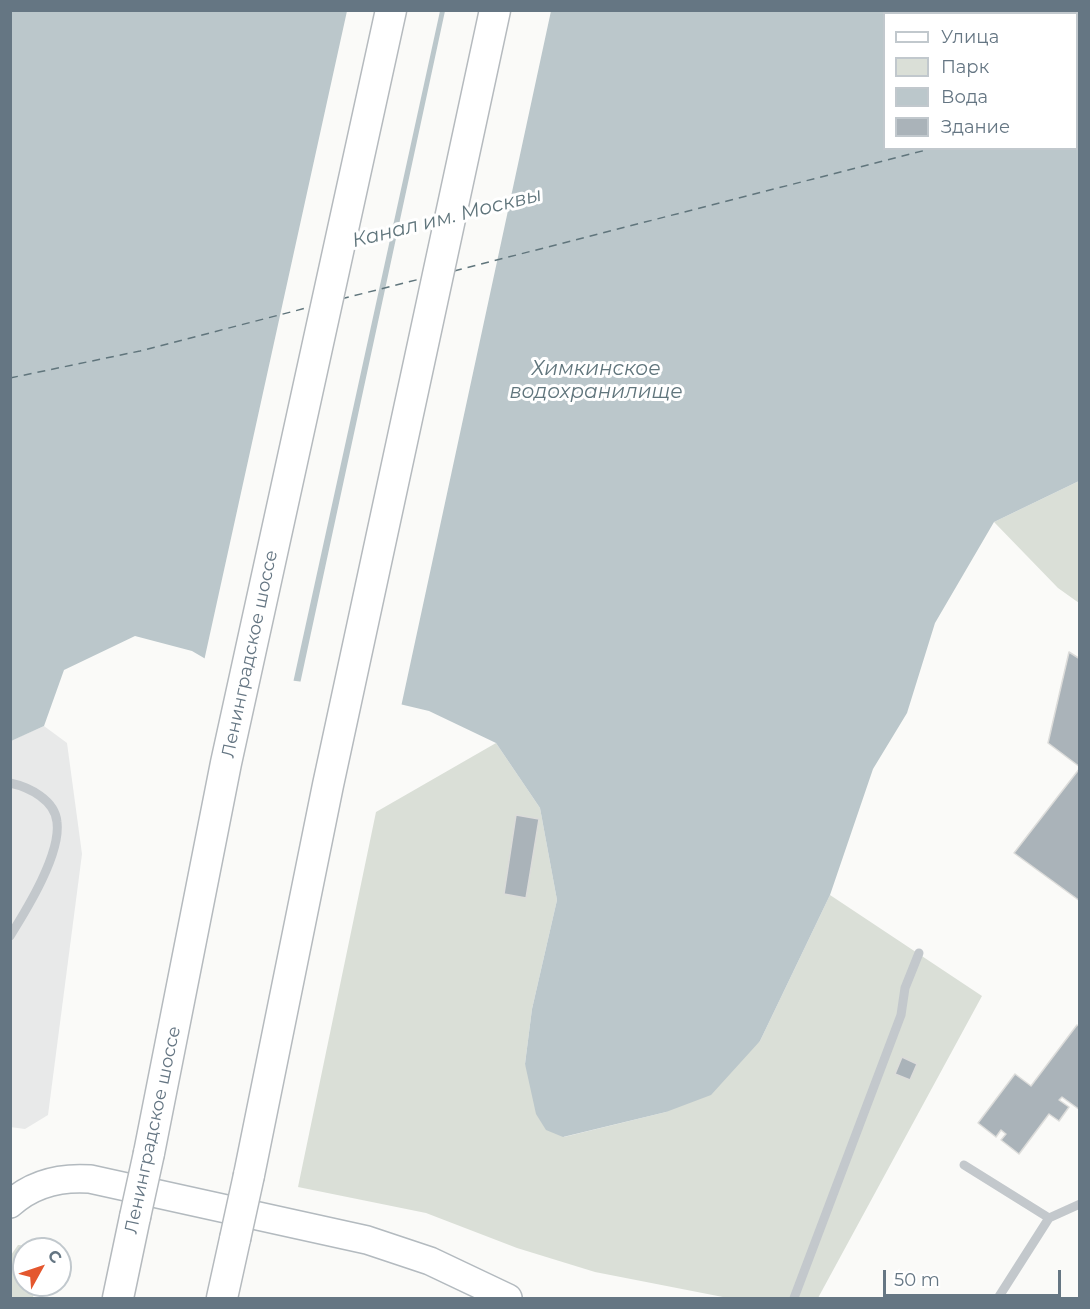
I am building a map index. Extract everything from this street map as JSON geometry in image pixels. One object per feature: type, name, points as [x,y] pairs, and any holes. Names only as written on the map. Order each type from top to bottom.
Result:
[{"type":"main road","name":"Ленинградское шоссе","points":[[118,1299],[226,763],[391,10]]},
{"type":"main road","points":[[222,1299],[328,786],[495,10]]},
{"type":"street","points":[[10,1204],[41,1184],[69,1177],[90,1179],[367,1240],[430,1261],[480,1292],[508,1299]]},
{"type":"lane","points":[[10,783],[35,792],[50,805],[57,821],[49,860],[34,897],[10,936]]},
{"type":"lane","points":[[794,1299],[901,1015],[905,988],[919,953]]},
{"type":"lane","points":[[964,1165],[1049,1218]]},
{"type":"lane","points":[[998,1299],[1049,1218],[1080,1204]]},
{"type":"shaded area","points":[[44,726],[67,743],[82,854],[48,1115],[25,1129],[10,1127],[10,741]]},
{"type":"green space","points":[[1079,481],[1079,603],[1058,588],[994,522]]},
{"type":"green space","points":[[496,743],[540,808],[557,900],[532,1009],[525,1064],[564,1137],[666,1112],[760,1041],[830,895],[982,996],[818,1298],[728,1298],[595,1272],[517,1248],[426,1213],[298,1187],[376,812]]},
{"type":"green space","points":[[11,1255],[12,1297],[33,1298],[11,1298]]},
{"type":"water","name":"Химкинское водохранилище","points":[[10,11],[1079,11],[1079,481],[994,522],[935,623],[907,713],[873,769],[830,895],[760,1041],[711,1095],[666,1112],[563,1137],[546,1130],[536,1114],[525,1064],[532,1009],[557,900],[540,808],[496,743],[429,711],[311,683],[228,672],[192,651],[135,636],[64,670],[44,726],[11,741]]},
{"type":"pier","points":[[347,11],[440,11],[293,683],[227,675],[204,661]]},
{"type":"pier","points":[[445,11],[551,11],[401,707],[300,684]]},
{"type":"building","points":[[1069,652],[1080,659],[1080,767],[1048,743]]},
{"type":"building","points":[[1080,768],[1080,901],[1014,853]]},
{"type":"building","points":[[516,815],[539,819],[526,898],[504,894]]},
{"type":"building","points":[[1077,1025],[1080,1027],[1080,1110],[1062,1097],[1059,1100],[1069,1107],[1059,1121],[1049,1114],[1019,1154],[1001,1140],[1006,1134],[1001,1130],[996,1137],[978,1123],[1015,1074],[1031,1086]]},
{"type":"building","points":[[902,1057],[917,1064],[910,1080],[895,1074]]},
{"type":"ferry route","points":[[454,271],[926,150]]},
{"type":"ferry route","points":[[341,299],[424,278]]},
{"type":"ferry route","points":[[10,378],[140,351],[310,307]]},
{"type":"water label","name":"Канал им. Москвы","points":[[447,218]]}]
